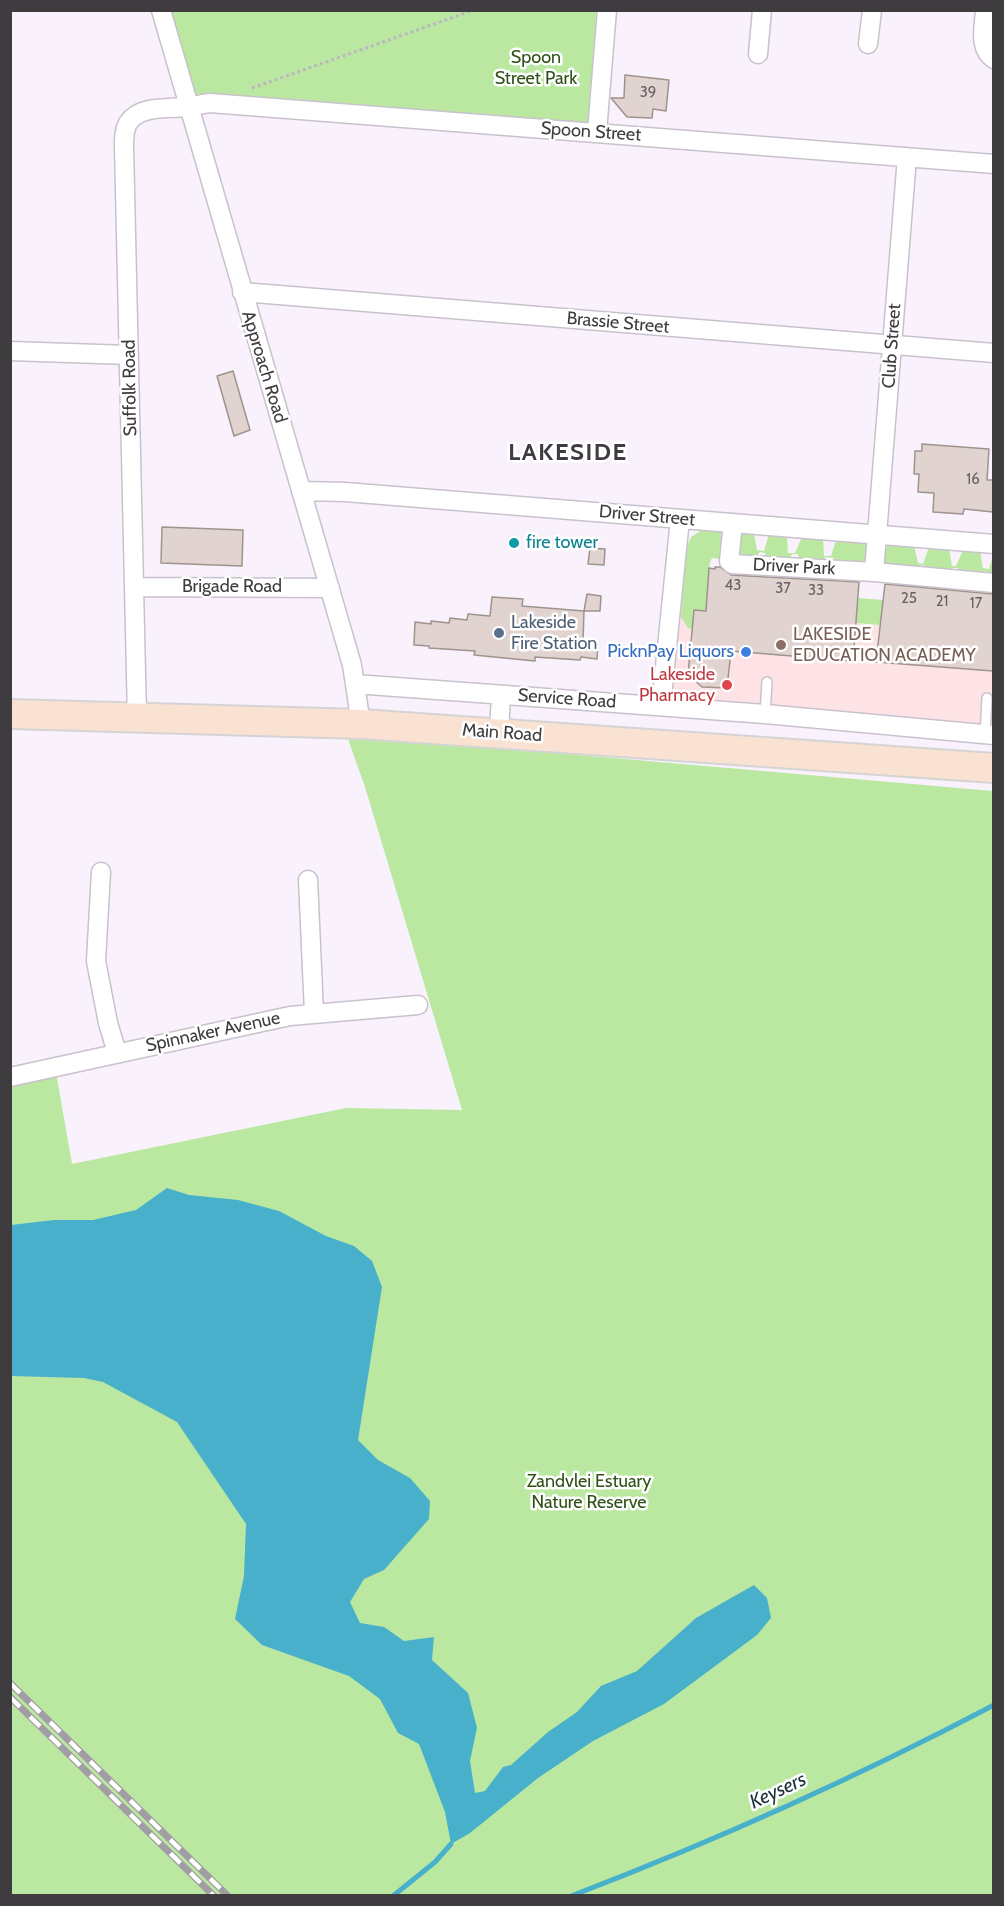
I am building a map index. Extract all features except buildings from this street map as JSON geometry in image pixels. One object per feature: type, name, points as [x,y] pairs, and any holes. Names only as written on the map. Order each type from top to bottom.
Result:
[{"type":"main road","name":"Main Road","points":[[10,714],[361,724],[993,768]]},
{"type":"street","name":"Approach Road","points":[[161,10],[352,665],[361,724]]},
{"type":"street","points":[[597,132],[607,10]]},
{"type":"street","points":[[759,54],[762,10]]},
{"type":"street","points":[[868,44],[872,10]]},
{"type":"street","points":[[985,10],[983,44],[988,56],[993,59]]},
{"type":"street","name":"Spoon Street","points":[[188,107],[210,102],[993,164]]},
{"type":"street","name":"Suffolk Road","points":[[137,718],[124,133],[128,122],[138,113],[147,110],[188,107]]},
{"type":"street","name":"Club Street","points":[[874,566],[908,157]]},
{"type":"street","name":"Brassie Street","points":[[242,292],[993,353]]},
{"type":"street","points":[[10,351],[129,355]]},
{"type":"street","name":"Driver Street","points":[[301,491],[345,492],[993,544]]},
{"type":"street","points":[[661,706],[680,519]]},
{"type":"street","name":"Driver Park","points":[[733,523],[729,561],[732,564],[874,566],[993,584]]},
{"type":"street","name":"Brigade Road","points":[[134,586],[330,588]]},
{"type":"street","name":"Service Road","points":[[355,684],[765,714],[989,735]]},
{"type":"street","points":[[499,733],[501,695]]},
{"type":"street","points":[[101,872],[96,961],[108,1023],[117,1053]]},
{"type":"street","points":[[308,879],[314,1014]]},
{"type":"street","name":"Spinnaker Avenue","points":[[10,1077],[290,1016],[418,1005]]},
{"type":"lane","points":[[765,714],[767,682]]},
{"type":"lane","points":[[987,698],[989,735]]},
{"type":"path","points":[[243,91],[474,10]]},
{"type":"shaded area","points":[[672,608],[993,634],[993,735],[661,706]]},
{"type":"green space","name":"Spoon Street Park","points":[[161,11],[607,11],[597,132],[188,107]]},
{"type":"green space","points":[[702,530],[725,531],[722,556],[719,559],[712,558],[710,562],[707,593],[845,604],[857,609],[858,598],[883,600],[882,610],[895,609],[993,617],[993,634],[694,610],[692,629],[688,628],[681,617],[685,551],[691,537]]},
{"type":"green space","points":[[735,532],[754,534],[757,550],[764,551],[769,534],[787,536],[788,553],[795,553],[802,537],[823,539],[824,556],[831,556],[836,540],[866,543],[870,560],[866,565],[845,567],[833,558],[825,557],[823,562],[800,563],[798,554],[792,554],[789,562],[766,558],[765,553],[760,552],[757,556],[736,554]]},
{"type":"green space","points":[[888,544],[914,546],[918,563],[923,564],[929,547],[949,548],[952,566],[956,566],[963,550],[980,552],[983,568],[989,569],[993,556],[993,573],[984,571],[982,576],[951,568],[949,573],[925,569],[924,565],[918,566],[916,571],[890,571],[881,561]]},
{"type":"green space","name":"Zandvlei Estuary Nature Reserve","points":[[348,739],[521,750],[993,791],[993,1895],[11,1895],[10,1077],[55,1067],[72,1164],[346,1108],[462,1110],[365,787]]},
{"type":"water","points":[[167,1188],[189,1195],[238,1200],[279,1211],[326,1236],[354,1246],[372,1261],[382,1287],[358,1440],[378,1460],[410,1478],[430,1501],[429,1519],[384,1570],[364,1579],[350,1602],[360,1623],[384,1627],[404,1641],[434,1637],[432,1660],[468,1693],[477,1728],[470,1761],[475,1793],[485,1791],[503,1767],[511,1765],[548,1732],[577,1712],[601,1686],[637,1671],[696,1618],[754,1585],[767,1598],[771,1618],[757,1635],[664,1704],[593,1741],[538,1778],[470,1833],[451,1844],[445,1812],[419,1744],[398,1733],[380,1699],[349,1676],[262,1645],[235,1619],[244,1576],[246,1524],[177,1422],[103,1382],[84,1378],[11,1376],[11,1225],[54,1220],[93,1220],[136,1210]]},
{"type":"waterway","name":"Keysers","points":[[571,1896],[785,1807],[994,1705]]},
{"type":"waterway","points":[[393,1896],[435,1862],[451,1844]]},
{"type":"railway","points":[[10,1683],[228,1896]]},
{"type":"railway","points":[[10,1697],[214,1896]]},
{"type":"place","name":"fire tower","points":[[514,543]]},
{"type":"place","name":"Lakeside Fire Station","points":[[499,633]]},
{"type":"place","name":"LAKESIDE EDUCATION ACADEMY","points":[[781,645]]},
{"type":"place","name":"PicknPay Liquors","points":[[746,652]]},
{"type":"place","name":"Lakeside Pharmacy","points":[[727,685]]},
{"type":"district","name":"LAKESIDE","points":[[568,453]]}]
